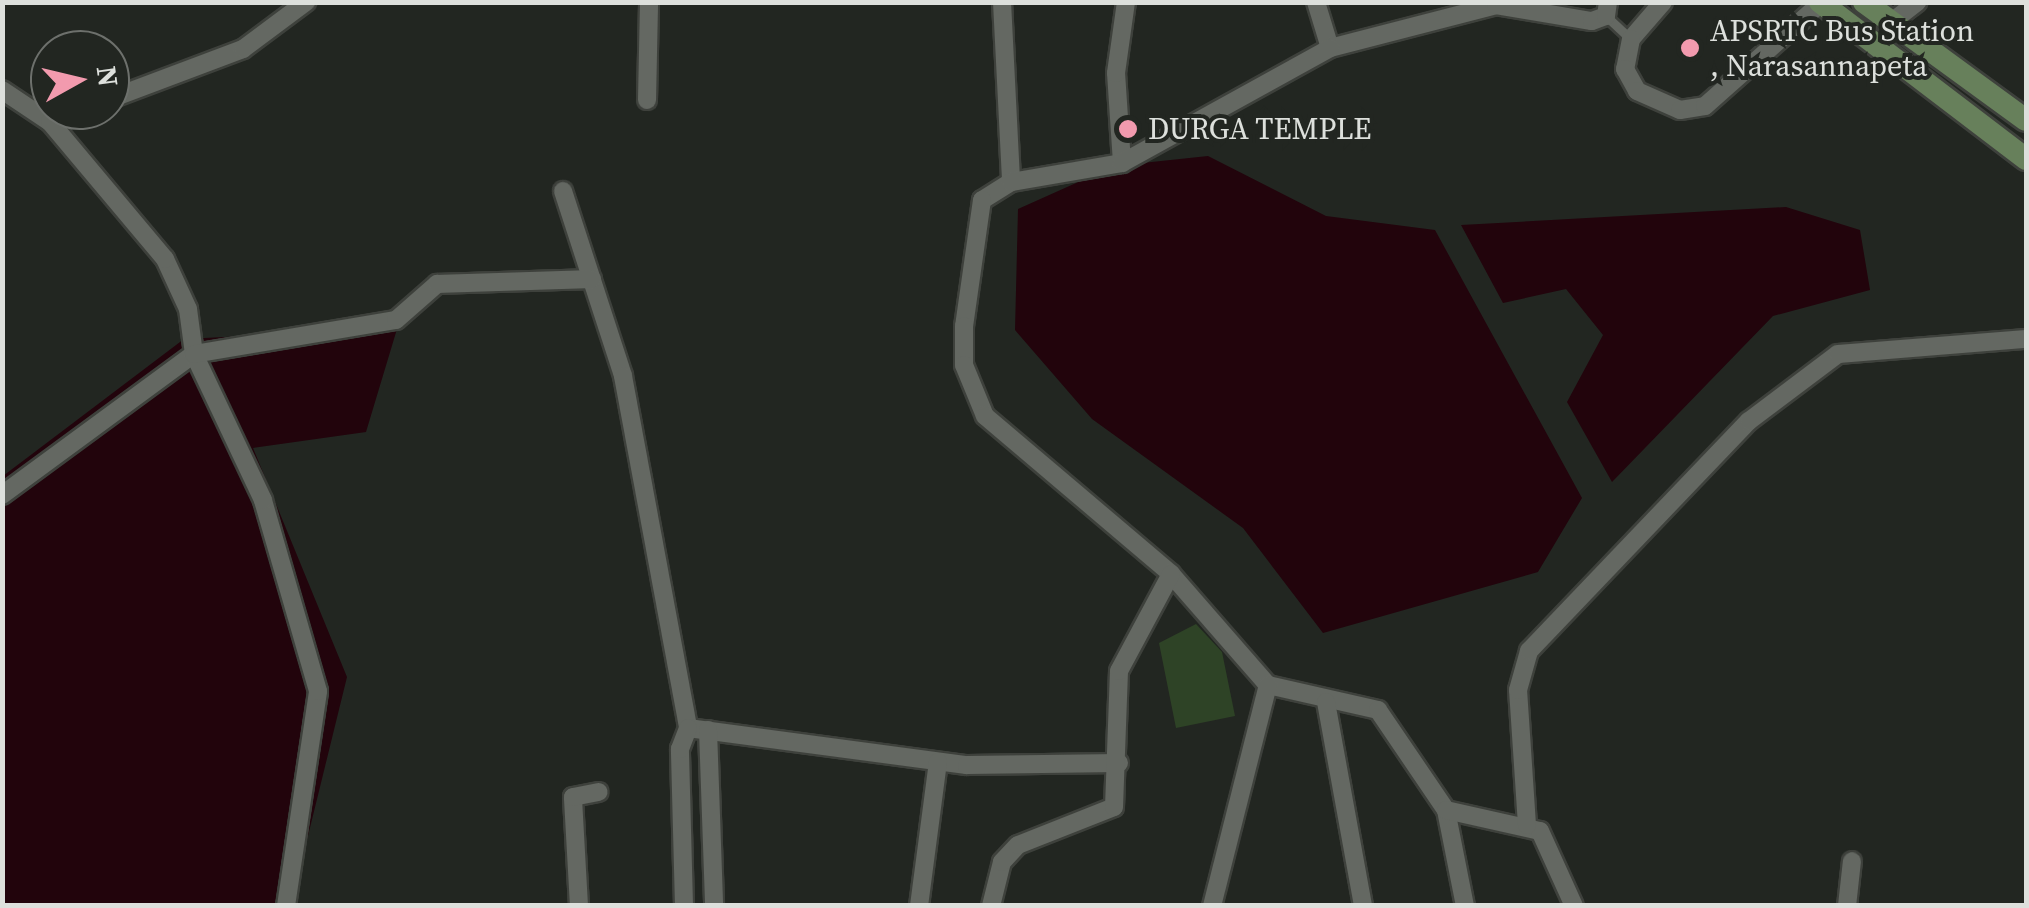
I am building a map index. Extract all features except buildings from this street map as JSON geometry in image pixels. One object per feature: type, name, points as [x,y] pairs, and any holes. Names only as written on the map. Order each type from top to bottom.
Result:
[{"type":"main road","points":[[1864,2],[2026,120]]},
{"type":"main road","points":[[1821,3],[2026,159]]},
{"type":"street","points":[[130,91],[242,49],[306,2]]},
{"type":"street","points":[[647,100],[649,2]]},
{"type":"street","points":[[1002,2],[1011,182]]},
{"type":"street","points":[[1122,162],[1116,74],[1126,2]]},
{"type":"street","points":[[1316,2],[1330,48]]},
{"type":"street","points":[[1663,2],[1631,39],[1625,69],[1637,91],[1680,110],[1705,106],[1821,3]]},
{"type":"street","points":[[1894,21],[1917,2]]},
{"type":"street","points":[[1465,906],[1446,810],[1378,710],[1326,702],[1268,685],[1172,574],[1014,445],[985,416],[971,382],[964,326],[974,228],[982,200],[1011,182],[1122,162],[1330,48],[1496,5],[1607,10]]},
{"type":"street","points":[[2,90],[30,109]]},
{"type":"street","points":[[57,130],[164,259],[188,309],[194,354],[263,500],[318,691],[286,906]]},
{"type":"street","points":[[563,191],[623,376],[688,728],[680,750],[684,906]]},
{"type":"street","points":[[2,494],[194,354],[396,320],[436,284],[592,279]]},
{"type":"street","points":[[1528,825],[1518,690],[1529,651],[1748,422],[1838,354],[2026,339]]},
{"type":"street","points":[[991,906],[1002,862],[1018,845],[1114,806],[1119,763],[1119,671],[1172,574]]},
{"type":"street","points":[[1212,906],[1268,685]]},
{"type":"street","points":[[1326,702],[1363,906]]},
{"type":"street","points":[[688,728],[938,762],[1119,763]]},
{"type":"street","points":[[708,730],[714,906]]},
{"type":"street","points":[[919,906],[938,762]]},
{"type":"street","points":[[579,906],[573,797],[599,792]]},
{"type":"street","points":[[1446,810],[1528,825],[1540,831],[1574,906]]},
{"type":"street","points":[[1847,906],[1852,861]]},
{"type":"lane","points":[[1607,10],[1631,39]]},
{"type":"shaded area","points":[[1208,156],[1326,216],[1435,230],[1582,498],[1538,572],[1323,633],[1243,528],[1092,419],[1015,330],[1018,209],[1114,166]]},
{"type":"shaded area","points":[[1786,207],[1860,230],[1870,290],[1773,316],[1612,482],[1567,402],[1603,335],[1566,289],[1503,303],[1461,225]]},
{"type":"shaded area","points":[[397,329],[366,432],[253,448],[347,677],[291,905],[3,906],[3,476],[184,339]]},
{"type":"place","name":"APSRTC Bus Station , Narasannapeta","points":[[1690,48]]},
{"type":"place","name":"DURGA TEMPLE","points":[[1128,129]]}]
